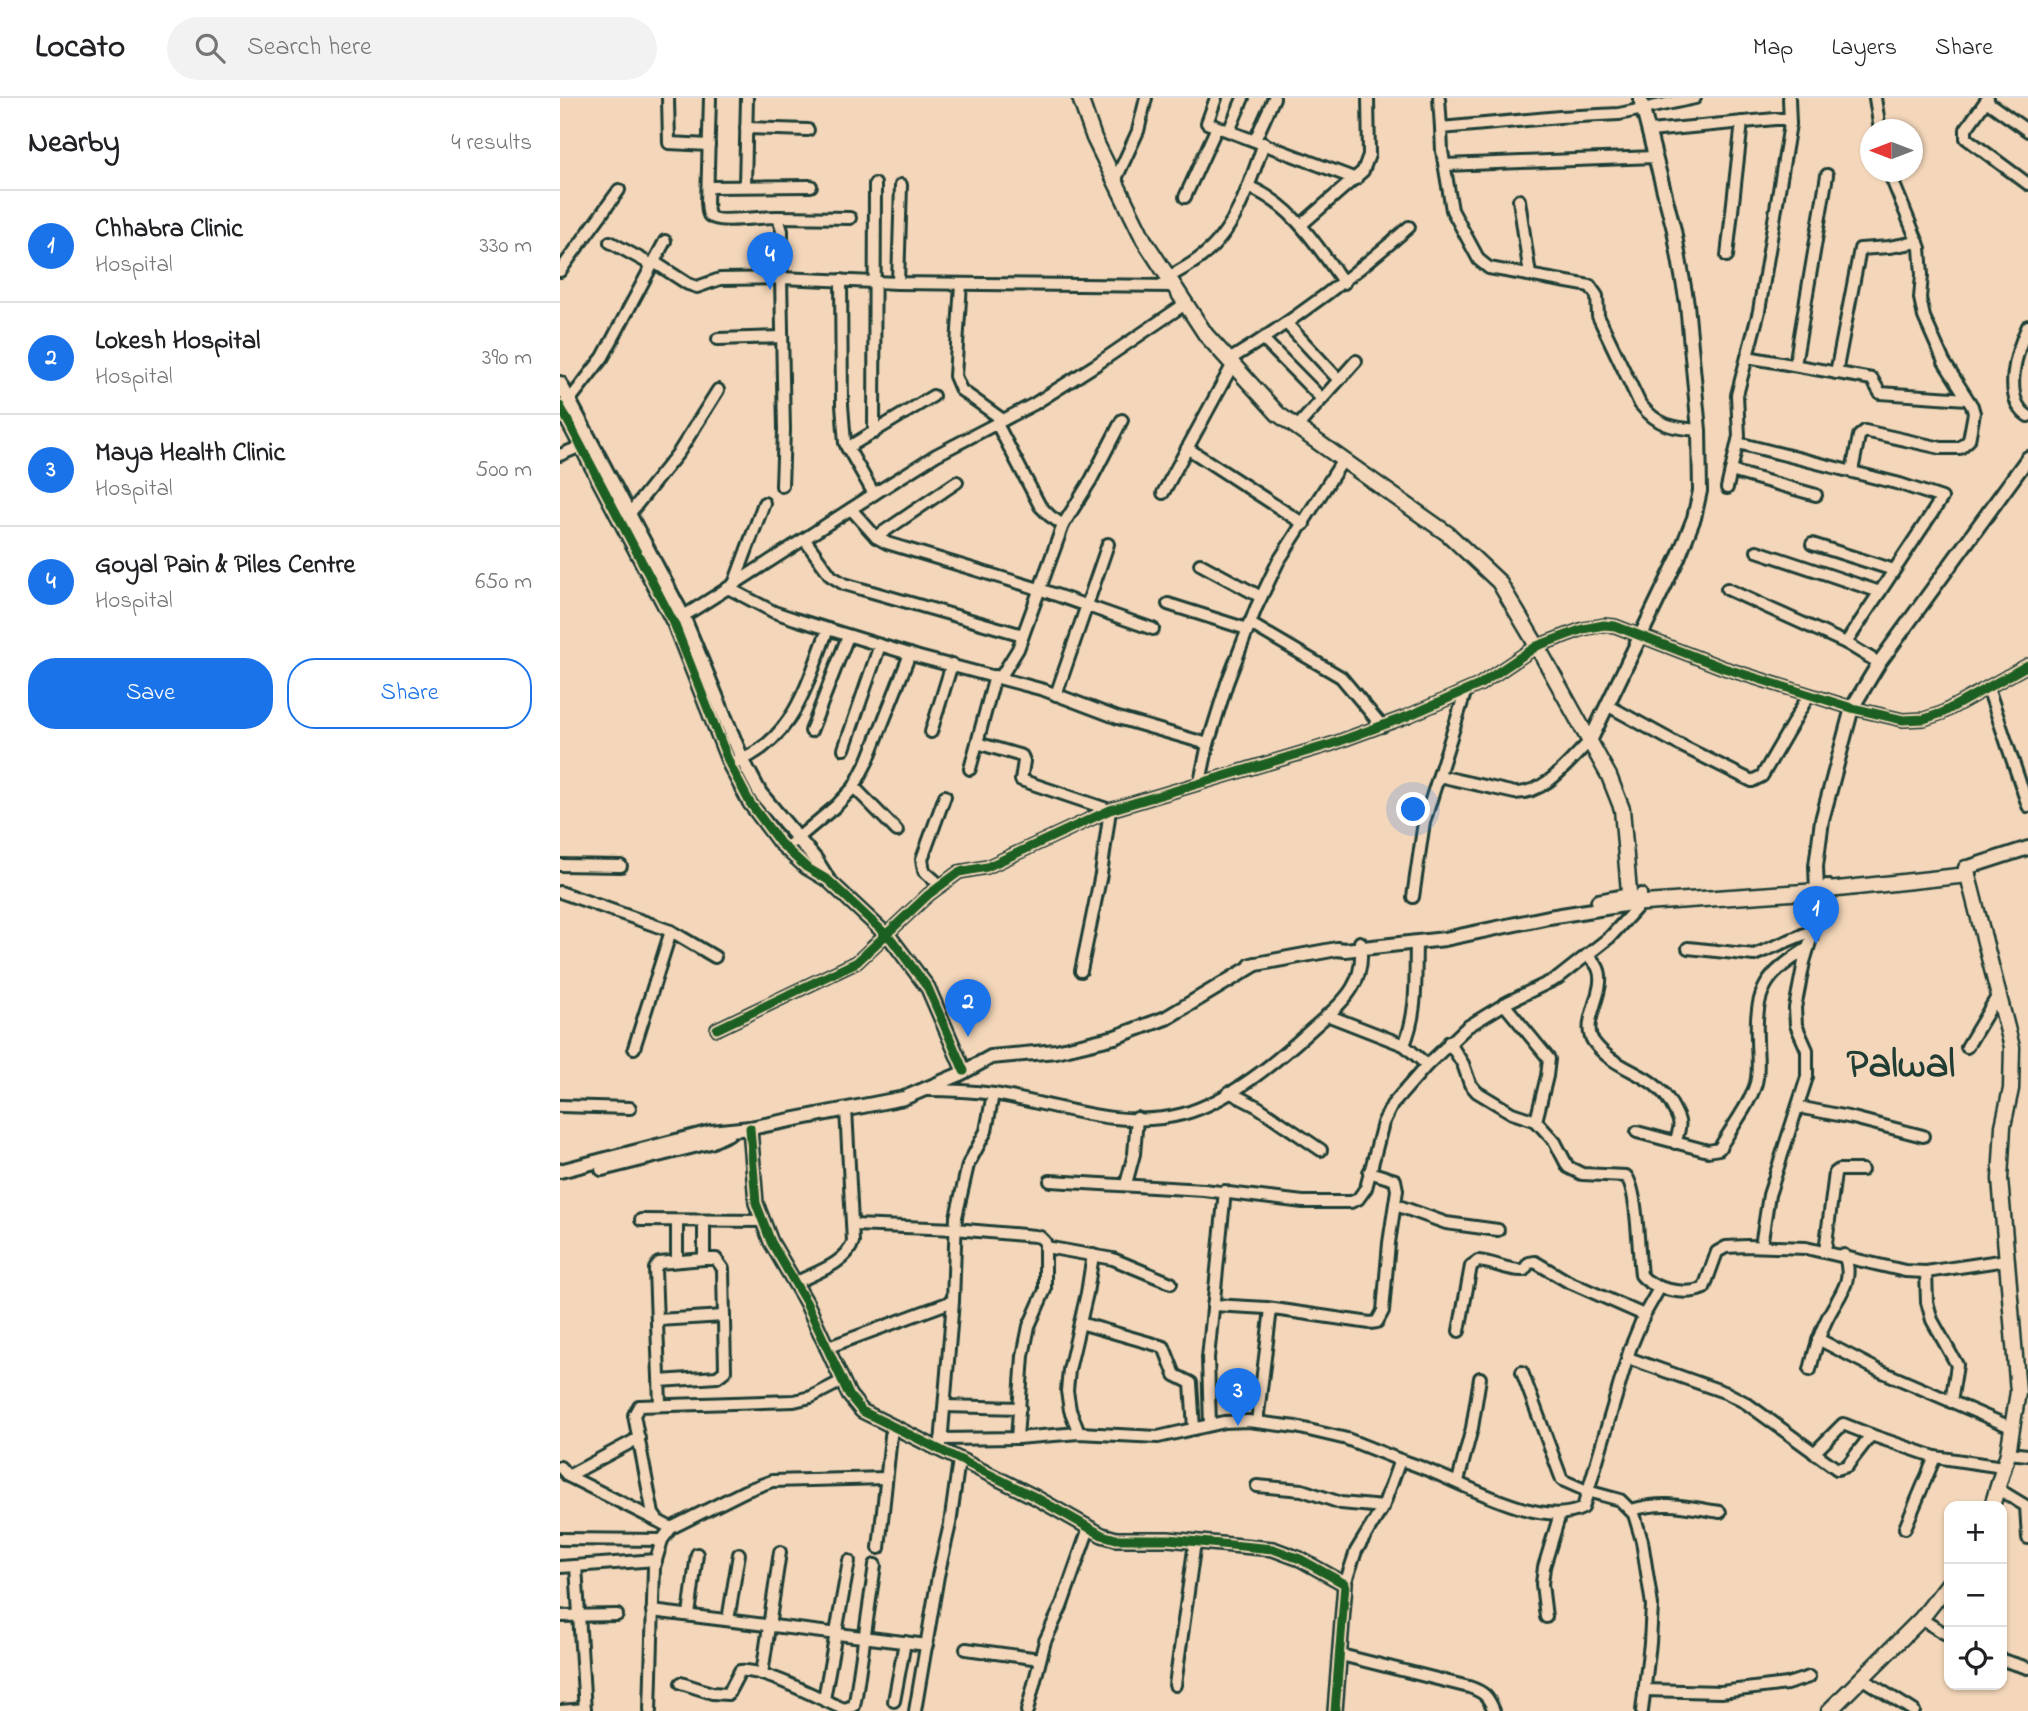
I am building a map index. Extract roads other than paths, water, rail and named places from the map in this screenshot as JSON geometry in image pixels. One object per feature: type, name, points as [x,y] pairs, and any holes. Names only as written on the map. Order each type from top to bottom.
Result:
[{"type":"main road","points":[[1080,98],[1094,138],[1144,240],[1206,335],[1278,414],[1448,534],[1499,582],[1538,646],[1609,776],[1622,809],[1635,899],[1822,888],[1967,872],[2012,1047],[2013,1067],[2003,1126],[2000,1180],[2006,1260],[2023,1381],[2006,1460],[1994,1501]]},
{"type":"main road","points":[[1829,1711],[1921,1619],[1944,1589]]},
{"type":"street","points":[[668,98],[669,143],[709,145]]},
{"type":"street","points":[[710,98],[707,203],[709,215],[713,218],[850,218]]},
{"type":"street","points":[[745,186],[747,98]]},
{"type":"street","points":[[1115,181],[1138,131],[1146,98]]},
{"type":"street","points":[[1216,98],[1206,121],[1356,179]]},
{"type":"street","points":[[1229,131],[1243,98]]},
{"type":"street","points":[[610,242],[688,284],[697,286],[720,279],[781,278],[961,284],[1172,282],[1216,242],[1233,220],[1249,187],[1274,98]]},
{"type":"street","points":[[1301,225],[1363,171],[1369,155],[1368,98]]},
{"type":"street","points":[[1439,98],[1445,165],[1455,220],[1479,260],[1489,268],[1590,286],[1597,296],[1598,316],[1640,404],[1667,426],[1699,430]]},
{"type":"street","points":[[1441,128],[1695,98]]},
{"type":"street","points":[[1727,488],[1738,443],[1737,395],[1765,283],[1790,124],[1789,98]]},
{"type":"street","points":[[1875,98],[1878,119]]},
{"type":"street","points":[[2028,131],[1987,99],[1966,129],[1966,138],[2028,184]]},
{"type":"street","points":[[1439,776],[1514,793],[1525,793],[1541,787],[1590,741],[1678,558],[1694,518],[1699,491],[1699,430],[1687,304],[1674,230],[1642,104]]},
{"type":"street","points":[[1650,131],[1785,119],[1790,124]]},
{"type":"street","points":[[1727,256],[1742,122]]},
{"type":"street","points":[[1185,197],[1217,127]]},
{"type":"street","points":[[746,128],[808,130]]},
{"type":"street","points":[[1445,165],[1655,157]]},
{"type":"street","points":[[1795,365],[1827,175]]},
{"type":"street","points":[[1852,471],[1859,436],[1866,431],[1941,448],[1960,448],[1969,440],[1973,413],[1968,399],[1944,362],[1924,317],[1920,298],[1922,263],[1918,242],[1893,182]]},
{"type":"street","points":[[874,433],[875,184]]},
{"type":"street","points":[[898,282],[901,185]]},
{"type":"street","points":[[708,187],[811,186]]},
{"type":"street","points":[[1249,187],[1276,201],[1301,225],[1344,283]]},
{"type":"street","points":[[560,271],[619,190]]},
{"type":"street","points":[[1519,201],[1530,275]]},
{"type":"street","points":[[778,217],[782,231],[782,486]]},
{"type":"street","points":[[1163,494],[1231,362],[1344,283],[1409,228]]},
{"type":"street","points":[[565,403],[604,357],[665,241]]},
{"type":"street","points":[[1836,373],[1859,250],[1918,242]]},
{"type":"street","points":[[841,280],[845,443],[874,494]]},
{"type":"street","points":[[961,284],[956,376],[961,390],[1000,422],[1040,506],[1063,525]]},
{"type":"street","points":[[678,620],[936,456],[1097,365],[1185,304]]},
{"type":"street","points":[[1287,324],[1339,380]]},
{"type":"street","points":[[2028,326],[2015,360],[2014,394],[2017,407],[2028,416]]},
{"type":"street","points":[[718,339],[782,337]]},
{"type":"street","points":[[1263,339],[1322,399]]},
{"type":"street","points":[[1746,357],[1872,379],[1880,393],[1968,399]]},
{"type":"street","points":[[1297,427],[1356,361]]},
{"type":"street","points":[[560,383],[565,403],[678,620],[759,818],[806,867],[828,880],[886,933],[928,988],[962,1068]]},
{"type":"street","points":[[626,519],[679,452],[718,390]]},
{"type":"street","points":[[847,449],[933,396]]},
{"type":"street","points":[[970,769],[998,677],[1018,649],[1063,525],[1091,480],[1122,419]]},
{"type":"street","points":[[1738,443],[1852,471],[1942,498],[1846,643]]},
{"type":"street","points":[[560,455],[586,444]]},
{"type":"street","points":[[1187,448],[1304,524]]},
{"type":"street","points":[[1761,1246],[1769,1195],[1804,1090],[1808,1063],[1805,1041],[1796,1025],[1795,1008],[1822,888],[1816,866],[1822,820],[1852,708],[1879,663],[2028,458]]},
{"type":"street","points":[[1200,782],[1208,744],[1248,626],[1278,562],[1343,460]]},
{"type":"street","points":[[1731,471],[1816,495]]},
{"type":"street","points":[[876,537],[957,482]]},
{"type":"street","points":[[731,586],[764,503]]},
{"type":"street","points":[[852,509],[876,537],[907,551],[1039,589],[1153,629]]},
{"type":"street","points":[[805,540],[831,576],[844,584],[1023,635]]},
{"type":"street","points":[[1056,695],[1108,544]]},
{"type":"street","points":[[1812,544],[1894,569]]},
{"type":"street","points":[[1757,551],[1880,592]]},
{"type":"street","points":[[1200,564],[1261,597]]},
{"type":"street","points":[[731,586],[774,612],[910,654],[998,677],[1118,718],[1208,744]]},
{"type":"street","points":[[1727,589],[1846,643],[1879,663]]},
{"type":"street","points":[[1168,604],[1248,626],[1341,677],[1382,726]]},
{"type":"street","points":[[717,1029],[857,962],[940,885],[959,872],[987,867],[1110,810],[1282,760],[1382,726],[1465,693],[1538,646],[1583,629],[1604,625],[1640,635],[1724,668],[1852,708],[1903,720],[1924,719],[1942,713],[2028,665]]},
{"type":"street","points":[[737,763],[786,727],[803,695],[828,629]]},
{"type":"street","points":[[811,731],[848,636]]},
{"type":"street","points":[[844,749],[880,645]]},
{"type":"street","points":[[786,848],[836,806],[854,787],[868,760],[910,654]]},
{"type":"street","points":[[931,732],[952,664]]},
{"type":"street","points":[[1988,688],[2028,806]]},
{"type":"street","points":[[1413,897],[1424,822],[1465,693]]},
{"type":"street","points":[[1607,705],[1752,781],[1762,776],[1809,695]]},
{"type":"street","points":[[977,743],[1022,756],[1024,761],[1021,780],[1110,810]]},
{"type":"street","points":[[737,763],[816,860],[828,880]]},
{"type":"street","points":[[854,787],[897,831]]},
{"type":"street","points":[[940,885],[924,871],[922,859],[946,796]]},
{"type":"street","points":[[1081,971],[1101,874],[1110,810]]},
{"type":"street","points":[[1967,872],[2028,848]]},
{"type":"street","points":[[1967,872],[2028,857]]},
{"type":"street","points":[[560,865],[621,866]]},
{"type":"street","points":[[560,892],[671,931],[715,957]]},
{"type":"street","points":[[1361,945],[1445,939],[1635,899]]},
{"type":"street","points":[[560,1171],[711,1132],[733,1131],[904,1098],[925,1090],[989,1052],[1078,1040],[1139,1021],[1234,971],[1256,964],[1635,899]]},
{"type":"street","points":[[1050,1181],[1225,1191],[1303,1202],[1351,1202],[1362,1196],[1383,1123],[1392,1105],[1427,1065],[1467,1027],[1504,1004],[1559,978],[1610,937],[1635,899]]},
{"type":"street","points":[[1688,948],[1754,955],[1814,930]]},
{"type":"street","points":[[634,1048],[671,931]]},
{"type":"street","points":[[1404,1045],[1411,1028],[1415,1004],[1416,943]]},
{"type":"street","points":[[925,1090],[993,1094],[1098,1117],[1168,1117],[1185,1113],[1229,1092],[1272,1062],[1327,1015],[1355,987],[1360,975],[1361,945]]},
{"type":"street","points":[[1637,1132],[1711,1152],[1719,1149],[1756,1086],[1756,1020],[1763,988],[1770,976],[1808,948]]},
{"type":"street","points":[[1587,955],[1598,967],[1600,978],[1590,1028],[1593,1041],[1620,1066],[1651,1080],[1666,1094],[1680,1118],[1680,1130],[1675,1143]]},
{"type":"street","points":[[1968,1046],[1998,995]]},
{"type":"street","points":[[1504,1004],[1549,1059],[1548,1076],[1536,1121]]},
{"type":"street","points":[[1327,1015],[1404,1045],[1427,1065]]},
{"type":"street","points":[[1449,1042],[1463,1064],[1470,1084],[1512,1112],[1536,1121],[1555,1142],[1565,1162],[1573,1170],[1582,1174],[1626,1176],[1634,1196],[1641,1275],[1648,1282],[1660,1287],[1700,1291],[1705,1286],[1717,1252],[1726,1247],[1806,1248],[1905,1271],[1927,1272],[2006,1260]]},
{"type":"street","points":[[1229,1092],[1265,1111],[1321,1150]]},
{"type":"street","points":[[941,1445],[958,1204],[968,1165],[986,1131],[993,1094]]},
{"type":"street","points":[[560,1105],[630,1108]]},
{"type":"street","points":[[1798,1107],[1923,1136]]},
{"type":"street","points":[[795,1283],[846,1255],[853,1242],[846,1109]]},
{"type":"street","points":[[1126,1184],[1134,1154],[1137,1118]]},
{"type":"street","points":[[750,1128],[756,1203],[771,1242],[806,1302],[849,1395],[862,1411],[892,1427],[941,1445],[959,1460],[1035,1497],[1102,1535],[1116,1539],[1273,1549],[1300,1559],[1345,1584]]},
{"type":"street","points":[[560,1180],[710,1142],[733,1131]]},
{"type":"street","points":[[1825,1251],[1835,1172],[1862,1170]]},
{"type":"street","points":[[1213,1305],[1272,1309],[1377,1322],[1383,1311],[1397,1190],[1395,1180],[1369,1172]]},
{"type":"street","points":[[1210,1425],[1208,1358],[1225,1191]]},
{"type":"street","points":[[1396,1205],[1446,1223],[1498,1230]]},
{"type":"street","points":[[641,1220],[763,1221]]},
{"type":"street","points":[[677,1221],[677,1261]]},
{"type":"street","points":[[704,1221],[704,1259]]},
{"type":"street","points":[[854,1225],[955,1228],[1040,1237],[1046,1247],[1044,1294],[1029,1326],[1023,1356],[1017,1438]]},
{"type":"street","points":[[1046,1247],[1093,1255],[1136,1268],[1171,1283]]},
{"type":"street","points":[[1079,1433],[1070,1410],[1067,1391],[1093,1255]]},
{"type":"street","points":[[1810,1370],[1818,1339],[1847,1284],[1849,1265],[1844,1255]]},
{"type":"street","points":[[660,1381],[717,1377],[723,1374],[725,1368],[721,1264],[716,1259],[659,1263],[656,1266],[660,1404]]},
{"type":"street","points":[[1459,1331],[1471,1266],[1478,1261],[1488,1261],[1518,1271],[1527,1269],[1529,1263],[1535,1262],[1567,1281],[1644,1315]]},
{"type":"street","points":[[1927,1272],[1925,1290],[1932,1320],[1957,1365],[1951,1402]]},
{"type":"street","points":[[941,1445],[1079,1433],[1158,1437],[1210,1425],[1256,1422],[1296,1427],[1347,1439],[1430,1469],[1515,1508],[1571,1513],[1583,1508],[1628,1358],[1644,1315],[1660,1287]]},
{"type":"street","points":[[826,1348],[953,1301]]},
{"type":"street","points":[[1256,1422],[1272,1309]]},
{"type":"street","points":[[658,1320],[724,1316]]},
{"type":"street","points":[[1080,1323],[1164,1347],[1175,1375],[1191,1383],[1194,1429]]},
{"type":"street","points":[[1818,1339],[1878,1370],[2013,1428]]},
{"type":"street","points":[[1628,1358],[1727,1393],[1746,1403],[1832,1467],[1843,1469],[1871,1435]]},
{"type":"street","points":[[1522,1372],[1559,1475],[1566,1483],[1620,1500],[1631,1510],[1642,1541],[1652,1605],[1642,1711]]},
{"type":"street","points":[[1458,1481],[1472,1428],[1480,1378]]},
{"type":"street","points":[[658,1521],[653,1514],[634,1415],[636,1409],[642,1405],[660,1404],[794,1401],[811,1397],[842,1381]]},
{"type":"street","points":[[945,1406],[1020,1408]]},
{"type":"street","points":[[1814,1453],[1843,1424],[1934,1457],[2006,1460],[2028,1455]]},
{"type":"street","points":[[878,1548],[892,1427]]},
{"type":"street","points":[[568,1476],[639,1438]]},
{"type":"street","points":[[1905,1528],[1934,1457]]},
{"type":"street","points":[[915,1711],[950,1524],[959,1460]]},
{"type":"street","points":[[1335,1711],[1345,1584],[1356,1551],[1383,1507],[1400,1460]]},
{"type":"street","points":[[560,1467],[568,1476],[671,1528]]},
{"type":"street","points":[[650,1711],[656,1560],[662,1540],[671,1528],[744,1491],[772,1481],[886,1478]]},
{"type":"street","points":[[1257,1486],[1302,1490],[1341,1503],[1383,1507]]},
{"type":"street","points":[[1998,1489],[2026,1506],[2028,1538]]},
{"type":"street","points":[[1631,1510],[1666,1503],[1720,1512]]},
{"type":"street","points":[[1546,1617],[1542,1584],[1544,1567],[1560,1514]]},
{"type":"street","points":[[1027,1711],[1040,1659],[1089,1528]]},
{"type":"street","points":[[560,1539],[662,1540]]},
{"type":"street","points":[[1175,1685],[1195,1542]]},
{"type":"street","points":[[762,1675],[780,1552]]},
{"type":"street","points":[[728,1620],[739,1554]]},
{"type":"street","points":[[689,1615],[697,1555]]},
{"type":"street","points":[[560,1567],[656,1560]]},
{"type":"street","points":[[824,1699],[849,1561]]},
{"type":"street","points":[[681,1683],[722,1695],[731,1691],[740,1671],[762,1675],[844,1709],[854,1706],[875,1565]]},
{"type":"street","points":[[560,1711],[585,1710],[576,1566]]},
{"type":"street","points":[[652,1611],[927,1645]]},
{"type":"street","points":[[560,1616],[617,1615]]},
{"type":"street","points":[[1921,1619],[1944,1633]]},
{"type":"street","points":[[894,1701],[905,1642]]},
{"type":"street","points":[[966,1649],[1040,1659]]},
{"type":"street","points":[[1341,1655],[1469,1687],[1485,1693],[1490,1698],[1494,1711]]},
{"type":"street","points":[[2007,1662],[2028,1668]]},
{"type":"street","points":[[1644,1690],[1720,1692],[1787,1684],[1809,1677]]},
{"type":"street","points":[[1861,1678],[1914,1711]]},
{"type":"place","name":"Goyal Pain & Piles Centre","points":[[770,290]]},
{"type":"place","name":"Chhabra Clinic","points":[[1816,944]]},
{"type":"place","name":"Lokesh Hospital","points":[[968,1037]]},
{"type":"place","name":"Maya Health Clinic","points":[[1238,1426]]},
{"type":"district","name":"Palwal","points":[[1901,1065]]}]
